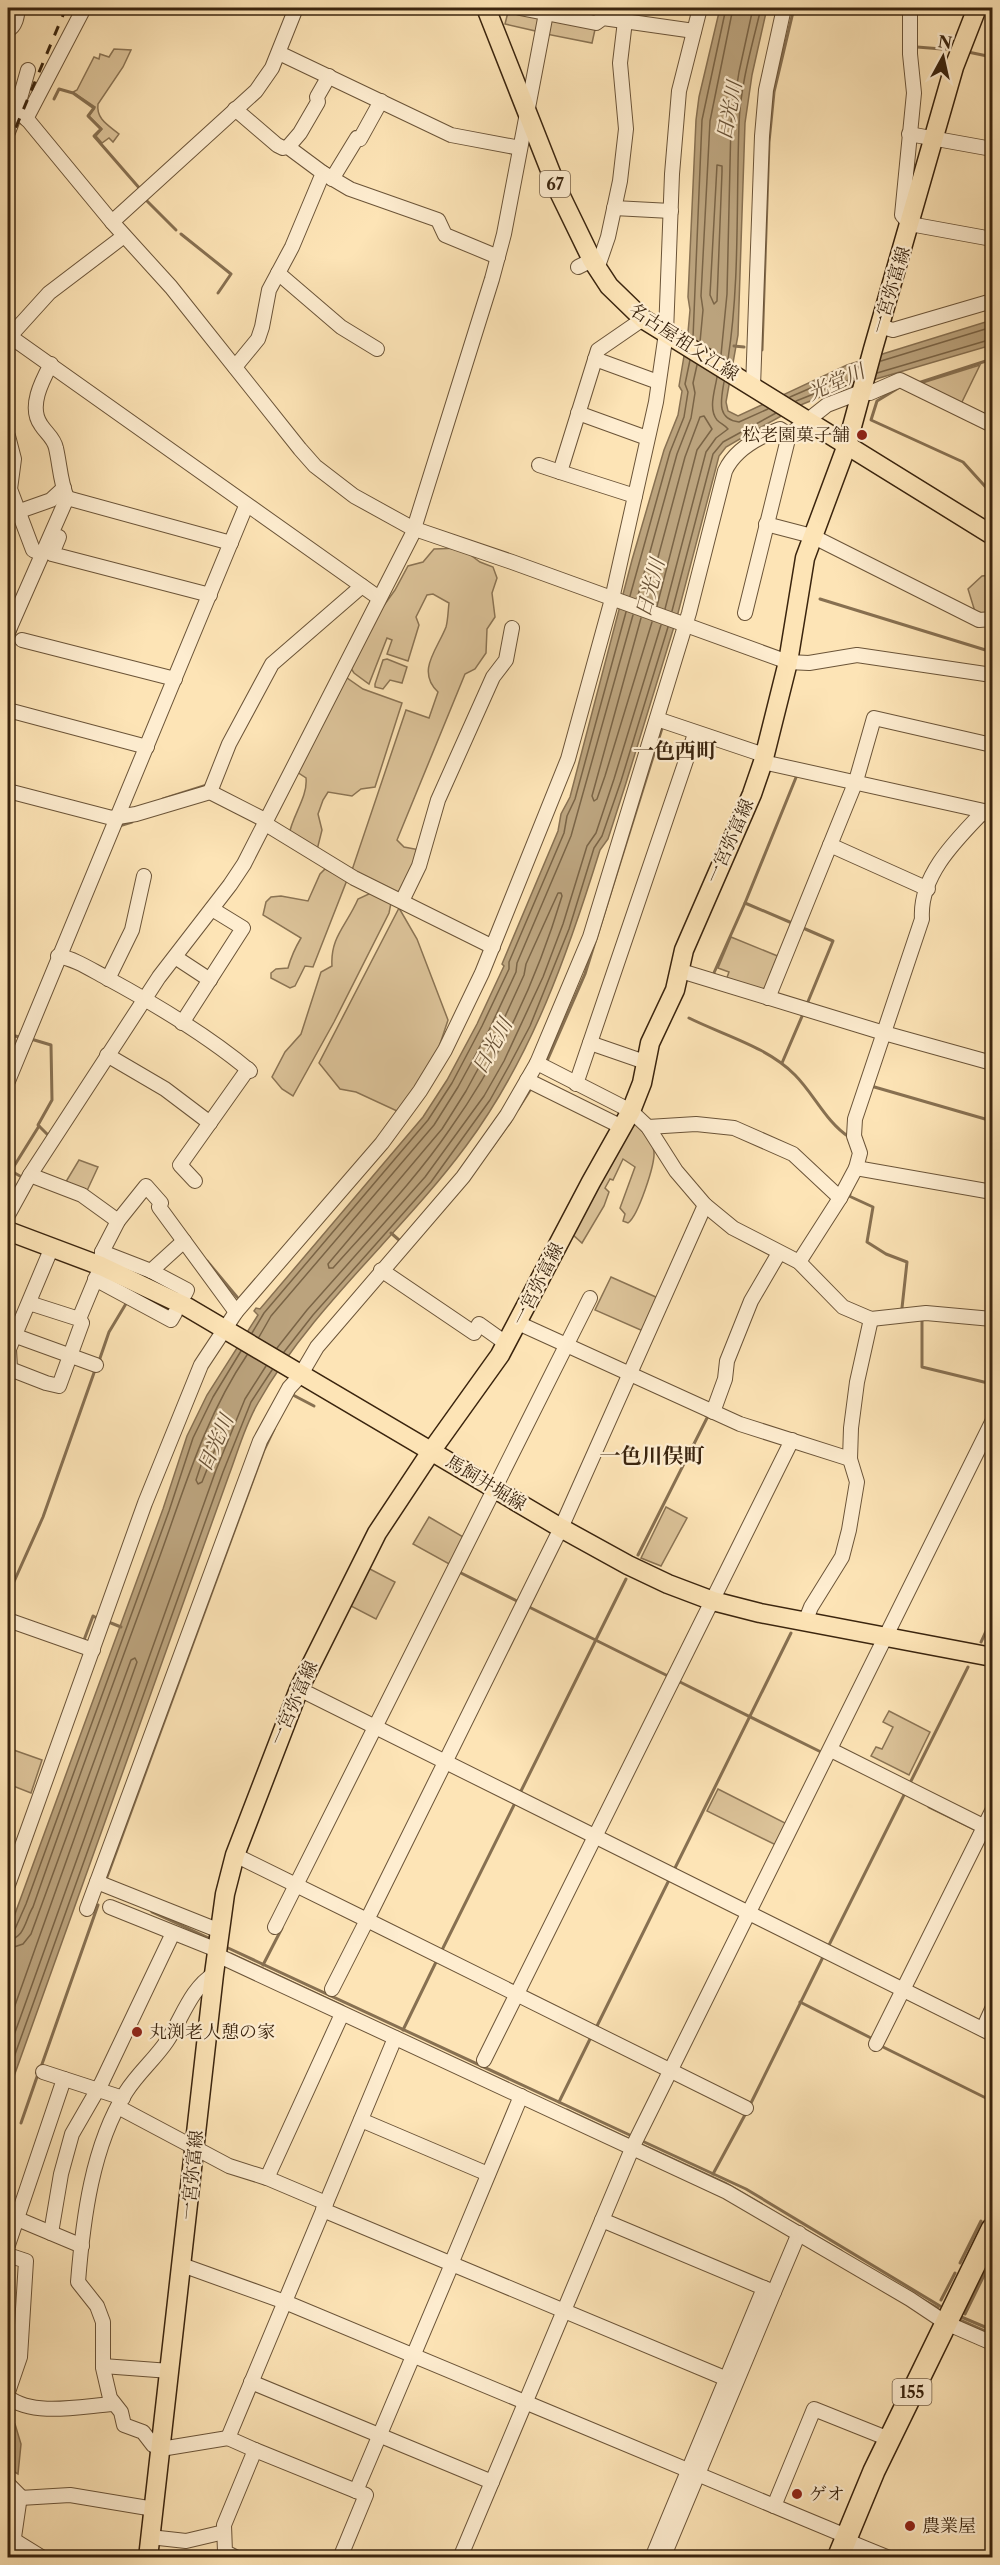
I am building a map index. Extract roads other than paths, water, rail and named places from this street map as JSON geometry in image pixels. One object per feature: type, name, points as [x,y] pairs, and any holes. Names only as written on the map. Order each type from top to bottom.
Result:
[{"type":"highway","name":"155","points":[[843,2544],[889,2439],[993,2229]]},
{"type":"main road","name":"名古屋祖父江線","points":[[486,8],[589,265],[643,319],[993,535]]},
{"type":"main road","name":"一宮弥富線","points":[[148,2558],[214,1974],[225,1894],[235,1855],[299,1689],[377,1533],[507,1344],[591,1182],[627,1119],[642,1083],[650,1043],[675,990],[684,950],[752,794],[764,759],[788,662],[805,558],[847,445],[954,67],[977,8]]},
{"type":"main road","name":"馬飼井堀線","points":[[8,1231],[99,1266],[187,1307],[298,1375],[432,1450],[561,1528],[628,1565],[713,1601],[805,1622],[993,1658]]},
{"type":"street","points":[[8,30],[16,21],[18,8]]},
{"type":"street","points":[[8,132],[84,8]]},
{"type":"street","points":[[112,222],[256,92],[266,79],[279,53],[296,8]]},
{"type":"street","points":[[520,8],[596,22],[604,13],[625,21],[694,32]]},
{"type":"street","points":[[8,1885],[145,1503],[201,1365],[236,1312],[382,1143],[420,1091],[445,1050],[493,947],[568,759],[614,600],[658,382],[666,333],[670,211],[679,91],[700,8]]},
{"type":"street","points":[[759,390],[762,136],[766,90],[784,8]]},
{"type":"street","points":[[910,8],[910,54],[914,93],[902,215],[910,225],[993,239]]},
{"type":"street","points":[[8,1215],[30,1175],[144,1000],[244,864],[412,535],[412,528],[498,257],[546,11]]},
{"type":"street","points":[[589,265],[608,237],[626,129],[620,63],[625,21]]},
{"type":"street","points":[[279,53],[451,135],[520,148]]},
{"type":"street","points":[[21,114],[28,70]]},
{"type":"street","points":[[288,147],[300,133],[318,102],[317,97],[329,76]]},
{"type":"street","points":[[8,96],[112,222],[171,287],[315,466],[354,496],[412,528],[788,662],[809,663],[858,655],[993,675]]},
{"type":"street","points":[[236,367],[258,339],[269,290],[328,176],[357,138],[360,139],[381,101]]},
{"type":"street","points":[[235,109],[277,145],[283,148],[288,147],[328,176],[386,203],[438,220],[445,235],[498,257]]},
{"type":"street","points":[[909,134],[993,149]]},
{"type":"street","points":[[614,208],[670,211]]},
{"type":"street","points":[[124,236],[49,293],[9,335],[246,506],[379,598]]},
{"type":"street","points":[[278,273],[341,327],[377,349]]},
{"type":"street","points":[[879,326],[893,330],[993,301]]},
{"type":"street","points":[[560,472],[598,350],[643,319]]},
{"type":"street","points":[[595,359],[658,382]]},
{"type":"street","points":[[51,364],[41,382],[35,411],[36,418],[56,444],[69,495],[52,554],[210,595]]},
{"type":"street","points":[[745,613],[789,435],[803,418],[827,405],[862,391],[870,393],[900,380],[993,425]]},
{"type":"street","points":[[578,413],[647,438]]},
{"type":"street","points":[[87,1908],[260,1441],[289,1388],[317,1347],[463,1177],[507,1115],[537,1063],[590,937],[657,719],[725,471],[730,460],[765,434],[780,429],[789,435]]},
{"type":"street","points":[[8,436],[14,459],[9,487],[33,550],[42,554]]},
{"type":"street","points":[[539,465],[635,496]]},
{"type":"street","points":[[8,632],[69,495]]},
{"type":"street","points":[[17,512],[69,495],[231,543]]},
{"type":"street","points":[[8,1081],[246,506]]},
{"type":"street","points":[[766,524],[812,536],[979,621],[993,619]]},
{"type":"street","points":[[210,792],[230,744],[272,663],[362,586]]},
{"type":"street","points":[[402,902],[419,866],[438,800],[493,678],[506,660],[512,628]]},
{"type":"street","points":[[22,640],[175,679]]},
{"type":"street","points":[[8,710],[147,747]]},
{"type":"street","points":[[768,998],[856,782],[874,718],[993,745]]},
{"type":"street","points":[[657,719],[764,759],[988,814]]},
{"type":"street","points":[[576,1084],[695,734]]},
{"type":"street","points":[[8,791],[118,818],[210,792],[265,822],[347,874],[493,947]]},
{"type":"street","points":[[799,1262],[840,1198],[856,1168],[860,1153],[854,1136],[855,1119],[922,919],[921,905],[939,861],[949,847],[988,814]]},
{"type":"street","points":[[830,845],[928,889]]},
{"type":"street","points":[[108,979],[132,930],[144,876]]},
{"type":"street","points":[[182,1023],[243,928],[212,909]]},
{"type":"street","points":[[58,956],[68,958],[144,1000],[182,1023],[249,1070],[180,1165],[195,1181]]},
{"type":"street","points":[[175,957],[210,980]]},
{"type":"street","points":[[681,971],[884,1033],[993,1063]]},
{"type":"street","points":[[590,1043],[645,1062]]},
{"type":"street","points":[[108,1055],[165,1089],[210,1122]]},
{"type":"street","points":[[537,1063],[576,1084],[627,1119]]},
{"type":"street","points":[[527,1080],[648,1127],[696,1124],[734,1128],[793,1154],[840,1198]]},
{"type":"street","points":[[648,1127],[676,1171],[705,1205],[733,1228],[799,1262],[843,1307],[871,1319],[926,1313],[993,1319]]},
{"type":"street","points":[[856,1168],[993,1192]]},
{"type":"street","points":[[30,1175],[82,1195],[118,1221]]},
{"type":"street","points":[[78,1319],[118,1221],[146,1186],[161,1203],[159,1207],[236,1312]]},
{"type":"street","points":[[332,1989],[561,1528],[705,1205]]},
{"type":"street","points":[[151,1271],[184,1241]]},
{"type":"street","points":[[29,1303],[78,1319],[82,1323],[59,1386],[10,1369],[8,1349],[16,1336],[29,1303],[52,1247]]},
{"type":"street","points":[[713,1412],[725,1379],[727,1361],[751,1301],[778,1252]]},
{"type":"street","points":[[99,1266],[151,1271],[187,1290],[185,1294]]},
{"type":"street","points":[[99,1266],[171,1320],[175,1313]]},
{"type":"street","points":[[381,1270],[474,1333],[479,1324],[507,1344]]},
{"type":"street","points":[[274,1927],[590,1298]]},
{"type":"street","points":[[805,1622],[811,1607],[842,1557],[849,1530],[857,1482],[850,1460],[857,1382],[871,1319]]},
{"type":"street","points":[[518,1323],[740,1424],[850,1460]]},
{"type":"street","points":[[16,1336],[96,1365]]},
{"type":"street","points":[[460,2558],[635,2142],[993,1422]]},
{"type":"street","points":[[484,2060],[792,1440]]},
{"type":"street","points":[[8,1620],[93,1650]]},
{"type":"street","points":[[299,1689],[988,2031],[993,2009]]},
{"type":"street","points":[[831,1750],[988,1829]]},
{"type":"street","points":[[876,2044],[988,1829],[993,1811]]},
{"type":"street","points":[[235,1855],[746,2108]]},
{"type":"street","points":[[97,1882],[220,1931]]},
{"type":"street","points":[[110,1907],[217,1952],[342,2014],[520,2096],[635,2142],[799,2233],[946,2323],[993,2343]]},
{"type":"street","points":[[51,2233],[61,2174],[72,2134],[98,2090],[173,1933]]},
{"type":"street","points":[[214,1974],[196,1990],[168,2041],[120,2103],[108,2126],[97,2158],[78,2282],[97,2306],[102,2322],[103,2366],[113,2404],[121,2412],[124,2425],[143,2432],[153,2445],[161,2449],[228,2438],[366,2495],[340,2558]]},
{"type":"street","points":[[267,2178],[342,2014]]},
{"type":"street","points":[[228,2438],[395,2038]]},
{"type":"street","points":[[43,2072],[98,2090],[195,2149],[229,2166],[267,2178],[324,2207],[452,2264],[727,2379]]},
{"type":"street","points":[[8,2245],[12,2217],[64,2079]]},
{"type":"street","points":[[356,2491],[520,2096]]},
{"type":"street","points":[[361,2120],[488,2174]]},
{"type":"street","points":[[12,2217],[82,2246]]},
{"type":"street","points":[[602,2220],[769,2290]]},
{"type":"street","points":[[663,2558],[727,2379],[799,2233]]},
{"type":"street","points":[[8,2255],[26,2261],[20,2357],[8,2392]]},
{"type":"street","points":[[182,2265],[285,2302],[414,2355],[774,2506],[843,2544],[888,2558]]},
{"type":"street","points":[[652,2558],[693,2472],[769,2290]]},
{"type":"street","points":[[103,2366],[170,2371]]},
{"type":"street","points":[[251,2382],[492,2482]]},
{"type":"street","points":[[8,2397],[15,2403],[34,2409],[113,2404]]},
{"type":"street","points":[[774,2506],[814,2409],[889,2439]]},
{"type":"street","points":[[237,2558],[225,2552],[224,2525],[255,2450]]},
{"type":"street","points":[[8,2484],[20,2498]]},
{"type":"street","points":[[20,2498],[70,2495],[154,2509]]},
{"type":"street","points":[[11,2558],[11,2539],[20,2498]]},
{"type":"street","points":[[150,2537],[186,2541],[224,2532]]},
{"type":"street","points":[[11,2539],[43,2558]]},
{"type":"water","points":[[720,8],[767,8],[752,75],[745,123],[738,335],[726,402],[728,411],[738,416],[847,365],[992,320],[992,345],[835,391],[803,404],[726,447],[719,456],[677,617],[626,783],[608,839],[600,850],[575,927],[546,1003],[510,1077],[466,1146],[414,1210],[304,1335],[253,1411],[8,2093],[8,1933],[163,1509],[187,1436],[207,1395],[258,1315],[254,1311],[256,1308],[260,1309],[423,1117],[447,1080],[504,966],[502,964],[558,831],[561,814],[570,797],[632,560],[664,450],[678,415],[682,391],[679,386],[690,310],[688,297],[696,120],[699,97]]},
{"type":"water","points":[[11,2422],[15,2424],[21,2444],[18,2474],[8,2468],[8,2428]]},
{"type":"waterway","points":[[762,350],[769,142],[774,92],[794,8]]},
{"type":"waterway","points":[[917,47],[954,50]]},
{"type":"waterway","points":[[968,52],[992,57]]},
{"type":"waterway","points":[[54,99],[59,89],[73,93],[94,108],[88,116],[101,129],[94,136],[141,190]]},
{"type":"waterway","points":[[145,199],[176,230]]},
{"type":"waterway","points":[[181,234],[231,274],[218,293]]},
{"type":"waterway","points":[[734,346],[744,347]]},
{"type":"waterway","points":[[918,383],[992,359]]},
{"type":"waterway","points":[[900,387],[877,401],[871,420],[963,462],[992,494]]},
{"type":"waterway","points":[[820,599],[992,652]]},
{"type":"waterway","points":[[8,651],[16,630]]},
{"type":"waterway","points":[[548,1063],[585,974],[663,725]]},
{"type":"waterway","points":[[713,975],[797,775]]},
{"type":"waterway","points":[[163,799],[207,785]]},
{"type":"waterway","points":[[119,826],[132,822]]},
{"type":"waterway","points":[[745,903],[792,923]]},
{"type":"waterway","points":[[803,928],[833,941],[807,1004]]},
{"type":"waterway","points":[[782,1063],[803,1014]]},
{"type":"waterway","points":[[689,1018],[745,1042],[784,1065],[802,1083],[834,1124],[849,1137]]},
{"type":"waterway","points":[[8,1034],[19,1037]]},
{"type":"waterway","points":[[31,1039],[51,1045],[52,1100],[38,1125],[49,1136]]},
{"type":"waterway","points":[[871,1086],[992,1121]]},
{"type":"waterway","points":[[518,1109],[532,1087]]},
{"type":"waterway","points":[[489,1151],[510,1122]]},
{"type":"waterway","points":[[20,1176],[11,1171],[39,1126]]},
{"type":"waterway","points":[[850,1194],[849,1196],[873,1207],[867,1242],[886,1254],[907,1262],[902,1308]]},
{"type":"waterway","points":[[391,1233],[399,1240]]},
{"type":"waterway","points":[[207,1261],[237,1297]]},
{"type":"waterway","points":[[99,1361],[109,1332],[127,1302]]},
{"type":"waterway","points":[[922,1319],[922,1367],[992,1384]]},
{"type":"waterway","points":[[8,1595],[43,1517],[95,1370]]},
{"type":"waterway","points":[[293,1395],[314,1406]]},
{"type":"waterway","points":[[638,1555],[708,1416],[705,1415]]},
{"type":"waterway","points":[[107,1877],[264,1450],[274,1429]]},
{"type":"waterway","points":[[459,1572],[519,1602]]},
{"type":"waterway","points":[[520,1793],[626,1579]]},
{"type":"waterway","points":[[527,1606],[670,1677]]},
{"type":"waterway","points":[[80,1639],[84,1640],[93,1616],[97,1618]]},
{"type":"waterway","points":[[981,1642],[992,1618]]},
{"type":"waterway","points":[[111,1623],[121,1627]]},
{"type":"waterway","points":[[674,1870],[791,1633]]},
{"type":"waterway","points":[[910,1783],[968,1667]]},
{"type":"waterway","points":[[678,1681],[823,1753]]},
{"type":"waterway","points":[[828,1947],[905,1793]]},
{"type":"waterway","points":[[442,1950],[515,1803]]},
{"type":"waterway","points":[[929,1807],[976,1830]]},
{"type":"waterway","points":[[596,2028],[670,1878]]},
{"type":"waterway","points":[[41,2067],[98,1905]]},
{"type":"waterway","points":[[152,1912],[211,1939]]},
{"type":"waterway","points":[[263,1965],[282,1928]]},
{"type":"waterway","points":[[226,1947],[634,2137]]},
{"type":"waterway","points":[[231,1954],[343,2006]]},
{"type":"waterway","points":[[749,2107],[824,1955]]},
{"type":"waterway","points":[[403,2030],[437,1960]]},
{"type":"waterway","points":[[988,2006],[992,1998]]},
{"type":"waterway","points":[[800,2002],[873,2039]]},
{"type":"waterway","points":[[559,2102],[591,2037]]},
{"type":"waterway","points":[[881,2046],[992,2101]]},
{"type":"waterway","points":[[21,2123],[38,2074]]},
{"type":"waterway","points":[[567,2110],[631,2140]]},
{"type":"waterway","points":[[713,2174],[746,2113]]},
{"type":"waterway","points":[[640,2140],[746,2189],[940,2306]]},
{"type":"waterway","points":[[640,2144],[725,2183],[841,2251]]},
{"type":"waterway","points":[[960,2263],[981,2221]]},
{"type":"waterway","points":[[965,2314],[992,2259]]},
{"type":"waterway","points":[[941,2300],[955,2273]]},
{"type":"waterway","points":[[921,2299],[938,2308]]},
{"type":"waterway","points":[[959,2316],[992,2330]]},
{"type":"waterway","points":[[958,2319],[992,2334]]},
{"type":"railway","points":[[8,146],[66,8]]},
{"type":"place","name":"松老園菓子舗","points":[[862,435]]},
{"type":"place","name":"丸渕老人憩の家","points":[[137,2032]]},
{"type":"place","name":"ゲオ","points":[[797,2494]]},
{"type":"place","name":"農業屋","points":[[910,2526]]},
{"type":"district","name":"一色西町","points":[[675,750]]},
{"type":"district","name":"一色川俣町","points":[[652,1455]]},
{"type":"water label","name":"日光川","points":[[729,111]]},
{"type":"water label","name":"光堂川","points":[[836,382]]},
{"type":"water label","name":"日光川","points":[[650,588]]},
{"type":"water label","name":"日光川","points":[[492,1046]]},
{"type":"water label","name":"日光川","points":[[215,1443]]}]
